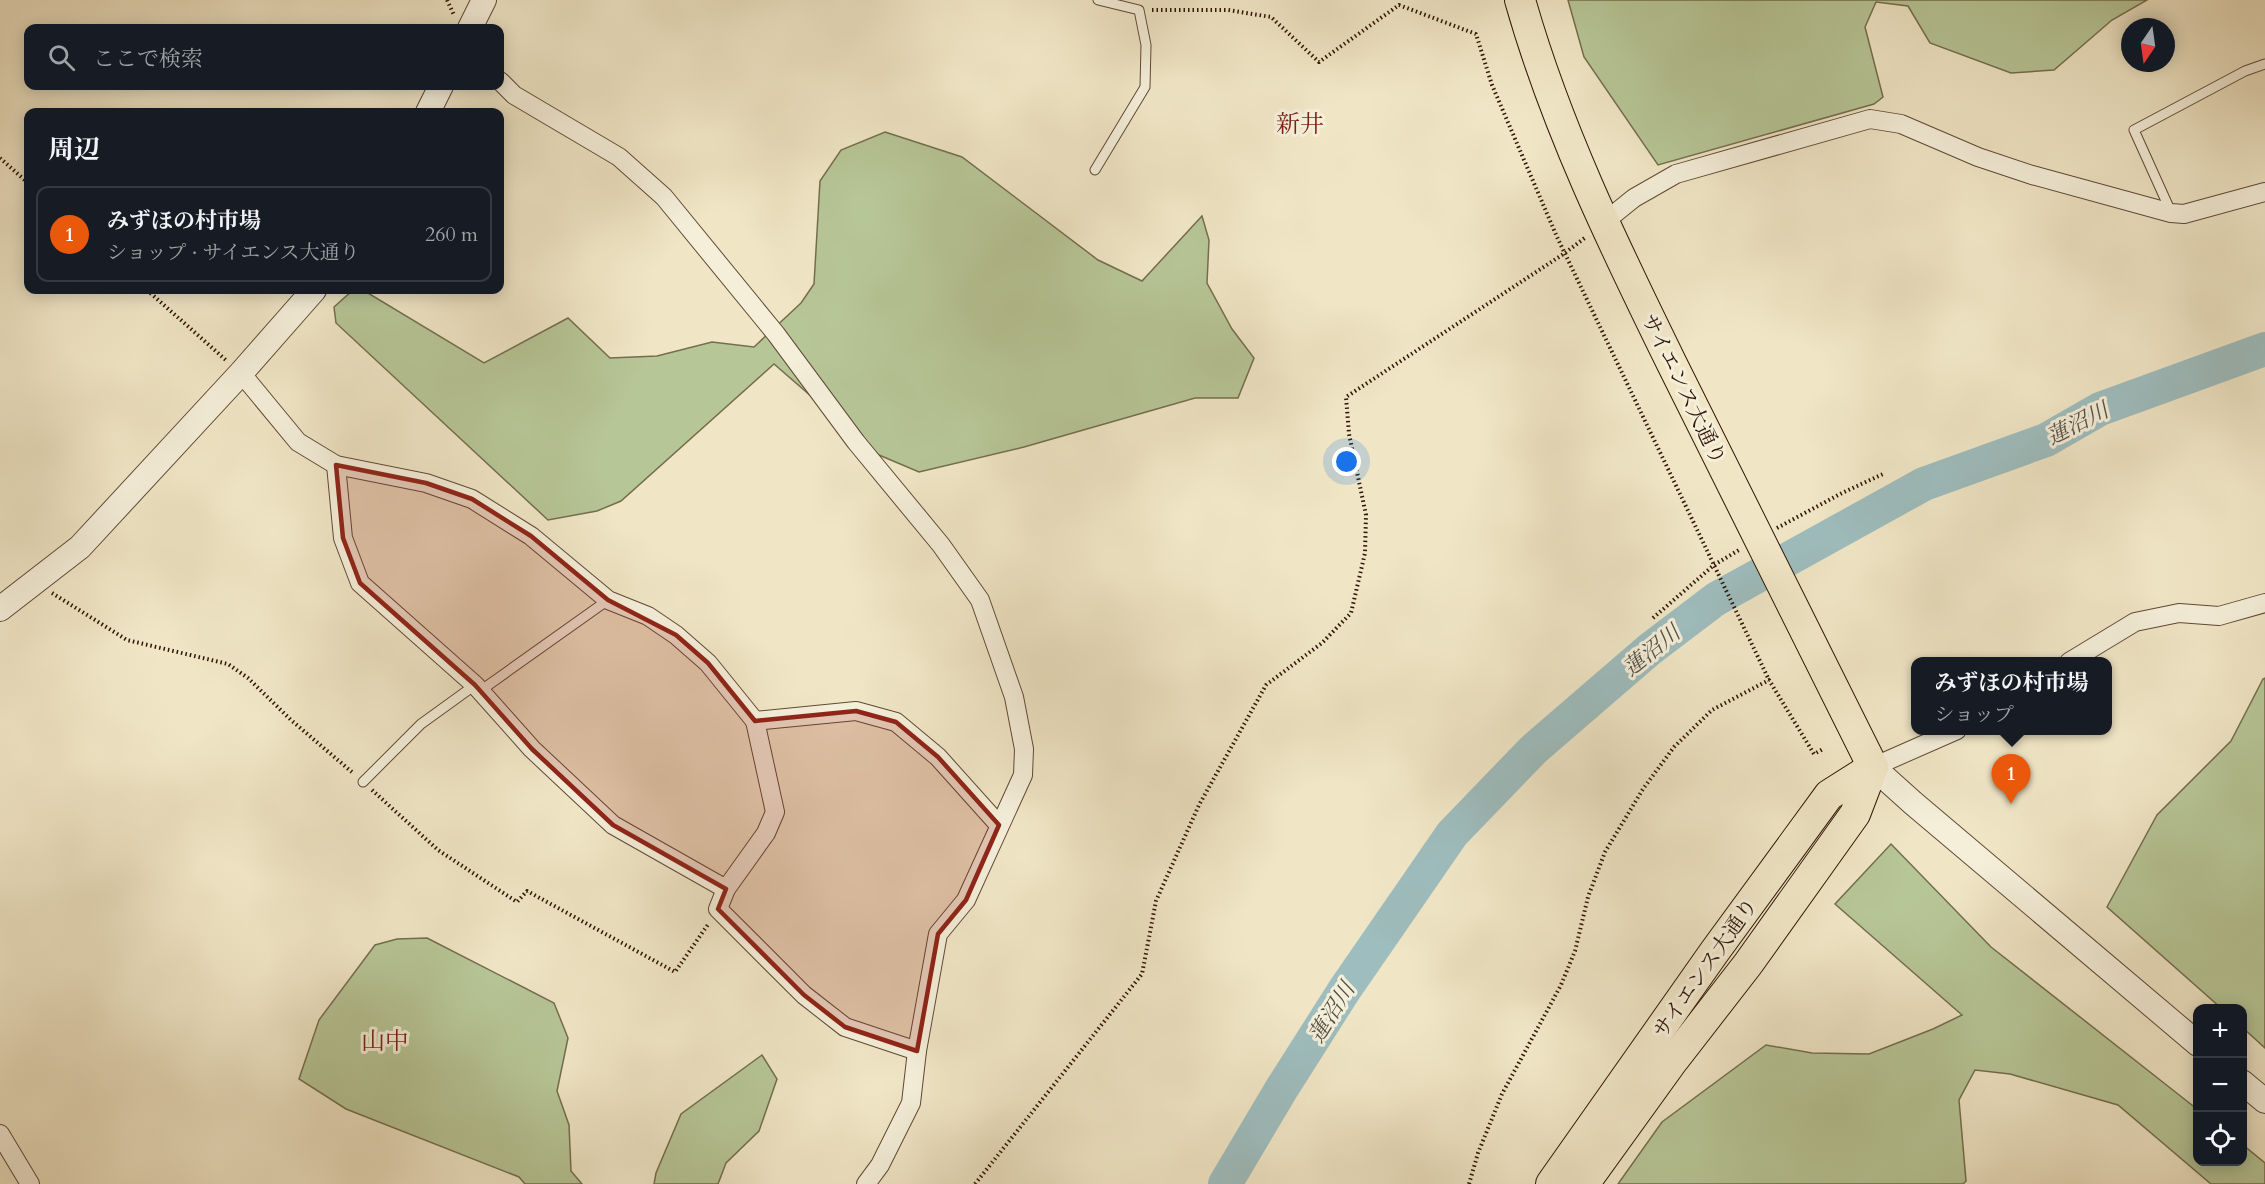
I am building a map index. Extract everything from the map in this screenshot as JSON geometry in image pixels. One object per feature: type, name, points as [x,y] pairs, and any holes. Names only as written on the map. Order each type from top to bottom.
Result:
[{"type":"main road","name":"サイエンス大通り","points":[[1520,0],[1537,56],[1603,223],[1761,547],[1873,767],[1855,814],[1748,964],[1672,1062],[1584,1184]]},
{"type":"main road","name":"サイエンス大通り","points":[[1551,1184],[1829,795],[1873,767]]},
{"type":"street","points":[[472,24],[484,0]]},
{"type":"street","points":[[504,85],[514,95],[619,157],[664,197],[776,334],[856,442],[941,545],[980,600],[1014,697],[1024,749],[1023,775],[966,900],[938,934],[917,1051],[911,1103],[880,1165],[866,1184]]},
{"type":"street","points":[[430,108],[439,90]]},
{"type":"street","points":[[1603,223],[1634,198],[1676,174],[1870,119],[1901,124],[1978,157],[2032,175],[2171,213],[2184,214],[2265,192]]},
{"type":"street","points":[[0,609],[80,547],[241,373],[310,294]]},
{"type":"street","points":[[241,373],[298,442],[336,465],[426,483],[472,500],[531,536],[608,600],[648,616],[676,634],[708,663],[755,721],[775,812],[766,833],[726,889],[718,909],[804,995],[845,1027],[917,1051]]},
{"type":"street","points":[[336,465],[343,538],[360,583],[477,688],[532,748],[613,825],[726,889]]},
{"type":"street","points":[[2077,657],[2135,622],[2179,613],[2219,616],[2265,603]]},
{"type":"street","points":[[755,721],[856,711],[896,722],[938,757],[999,825]]},
{"type":"street","points":[[1946,735],[1873,767],[2193,1040]]},
{"type":"street","points":[[2247,1086],[2265,1101]]},
{"type":"street","points":[[0,1134],[30,1184]]},
{"type":"lane","points":[[1095,170],[1145,87],[1146,45],[1139,10],[1098,0]]},
{"type":"lane","points":[[2171,213],[2134,130],[2245,71],[2265,64]]},
{"type":"lane","points":[[363,782],[421,724],[608,600]]},
{"type":"path","points":[[1139,10],[1228,10],[1271,17],[1319,62],[1399,5],[1476,34],[1492,85],[1565,253],[1769,680],[1814,754],[1823,749]]},
{"type":"path","points":[[0,158],[24,179]]},
{"type":"path","points":[[975,1184],[1142,974],[1156,901],[1199,805],[1266,685],[1322,643],[1351,613],[1365,554],[1366,515],[1349,434],[1346,397],[1565,253]]},
{"type":"path","points":[[152,294],[241,373]]},
{"type":"path","points":[[1653,618],[1714,565],[1761,547],[1842,493],[1883,474]]},
{"type":"path","points":[[41,578],[53,593],[127,640],[228,664],[248,678],[291,720],[438,850],[517,902],[527,891],[675,972],[718,909]]},
{"type":"path","points":[[1469,1184],[1478,1153],[1502,1094],[1561,985],[1575,951],[1588,897],[1605,852],[1643,789],[1674,747],[1712,710],[1769,680]]},
{"type":"highlighted area","points":[[336,465],[426,483],[472,499],[531,536],[608,600],[676,635],[708,663],[755,721],[856,711],[896,722],[938,757],[999,825],[966,900],[938,934],[917,1051],[845,1027],[804,995],[718,909],[726,889],[613,825],[532,749],[475,685],[360,583],[343,538]]},
{"type":"green space","points":[[1568,0],[2147,0],[2112,20],[2054,70],[2011,73],[1930,43],[1908,6],[1876,2],[1865,27],[1883,97],[1874,104],[1658,165],[1584,57]]},
{"type":"green space","points":[[885,132],[962,157],[1098,260],[1142,281],[1202,216],[1209,240],[1207,283],[1232,329],[1254,358],[1238,398],[1195,398],[1024,447],[919,472],[879,455],[774,364],[621,501],[597,511],[548,520],[336,323],[334,307],[349,294],[370,294],[484,363],[568,318],[610,358],[657,356],[712,342],[754,347],[801,303],[814,284],[820,181],[841,150]]},
{"type":"green space","points":[[2265,678],[2265,1048],[2247,1032],[2247,1004],[2216,1004],[2107,907],[2157,815],[2231,741]]},
{"type":"green space","points":[[1891,844],[1991,947],[2193,1106],[2193,1166],[2247,1166],[2247,1148],[2265,1163],[2265,1184],[2211,1184],[2118,1105],[2010,1074],[1975,1070],[1959,1100],[1966,1181],[1963,1184],[1618,1184],[1662,1122],[1766,1045],[1812,1053],[1869,1054],[1962,1015],[1835,904]]},
{"type":"green space","points":[[427,938],[554,1003],[568,1038],[557,1091],[569,1125],[571,1171],[582,1184],[525,1184],[519,1177],[346,1109],[299,1079],[319,1020],[375,945],[397,939]]},
{"type":"green space","points":[[762,1055],[777,1079],[759,1131],[726,1163],[718,1184],[654,1184],[656,1173],[681,1114]]},
{"type":"waterway","name":"蓮沼川","points":[[1225,1184],[1345,989],[1452,834],[1533,750],[1650,649],[1716,599],[1924,484],[2046,440],[2100,409],[2265,349]]},
{"type":"place","name":"みずほの村市場","points":[[2011,804]]},
{"type":"district","name":"新井","points":[[1300,124]]},
{"type":"district","name":"山中","points":[[385,1041]]}]
